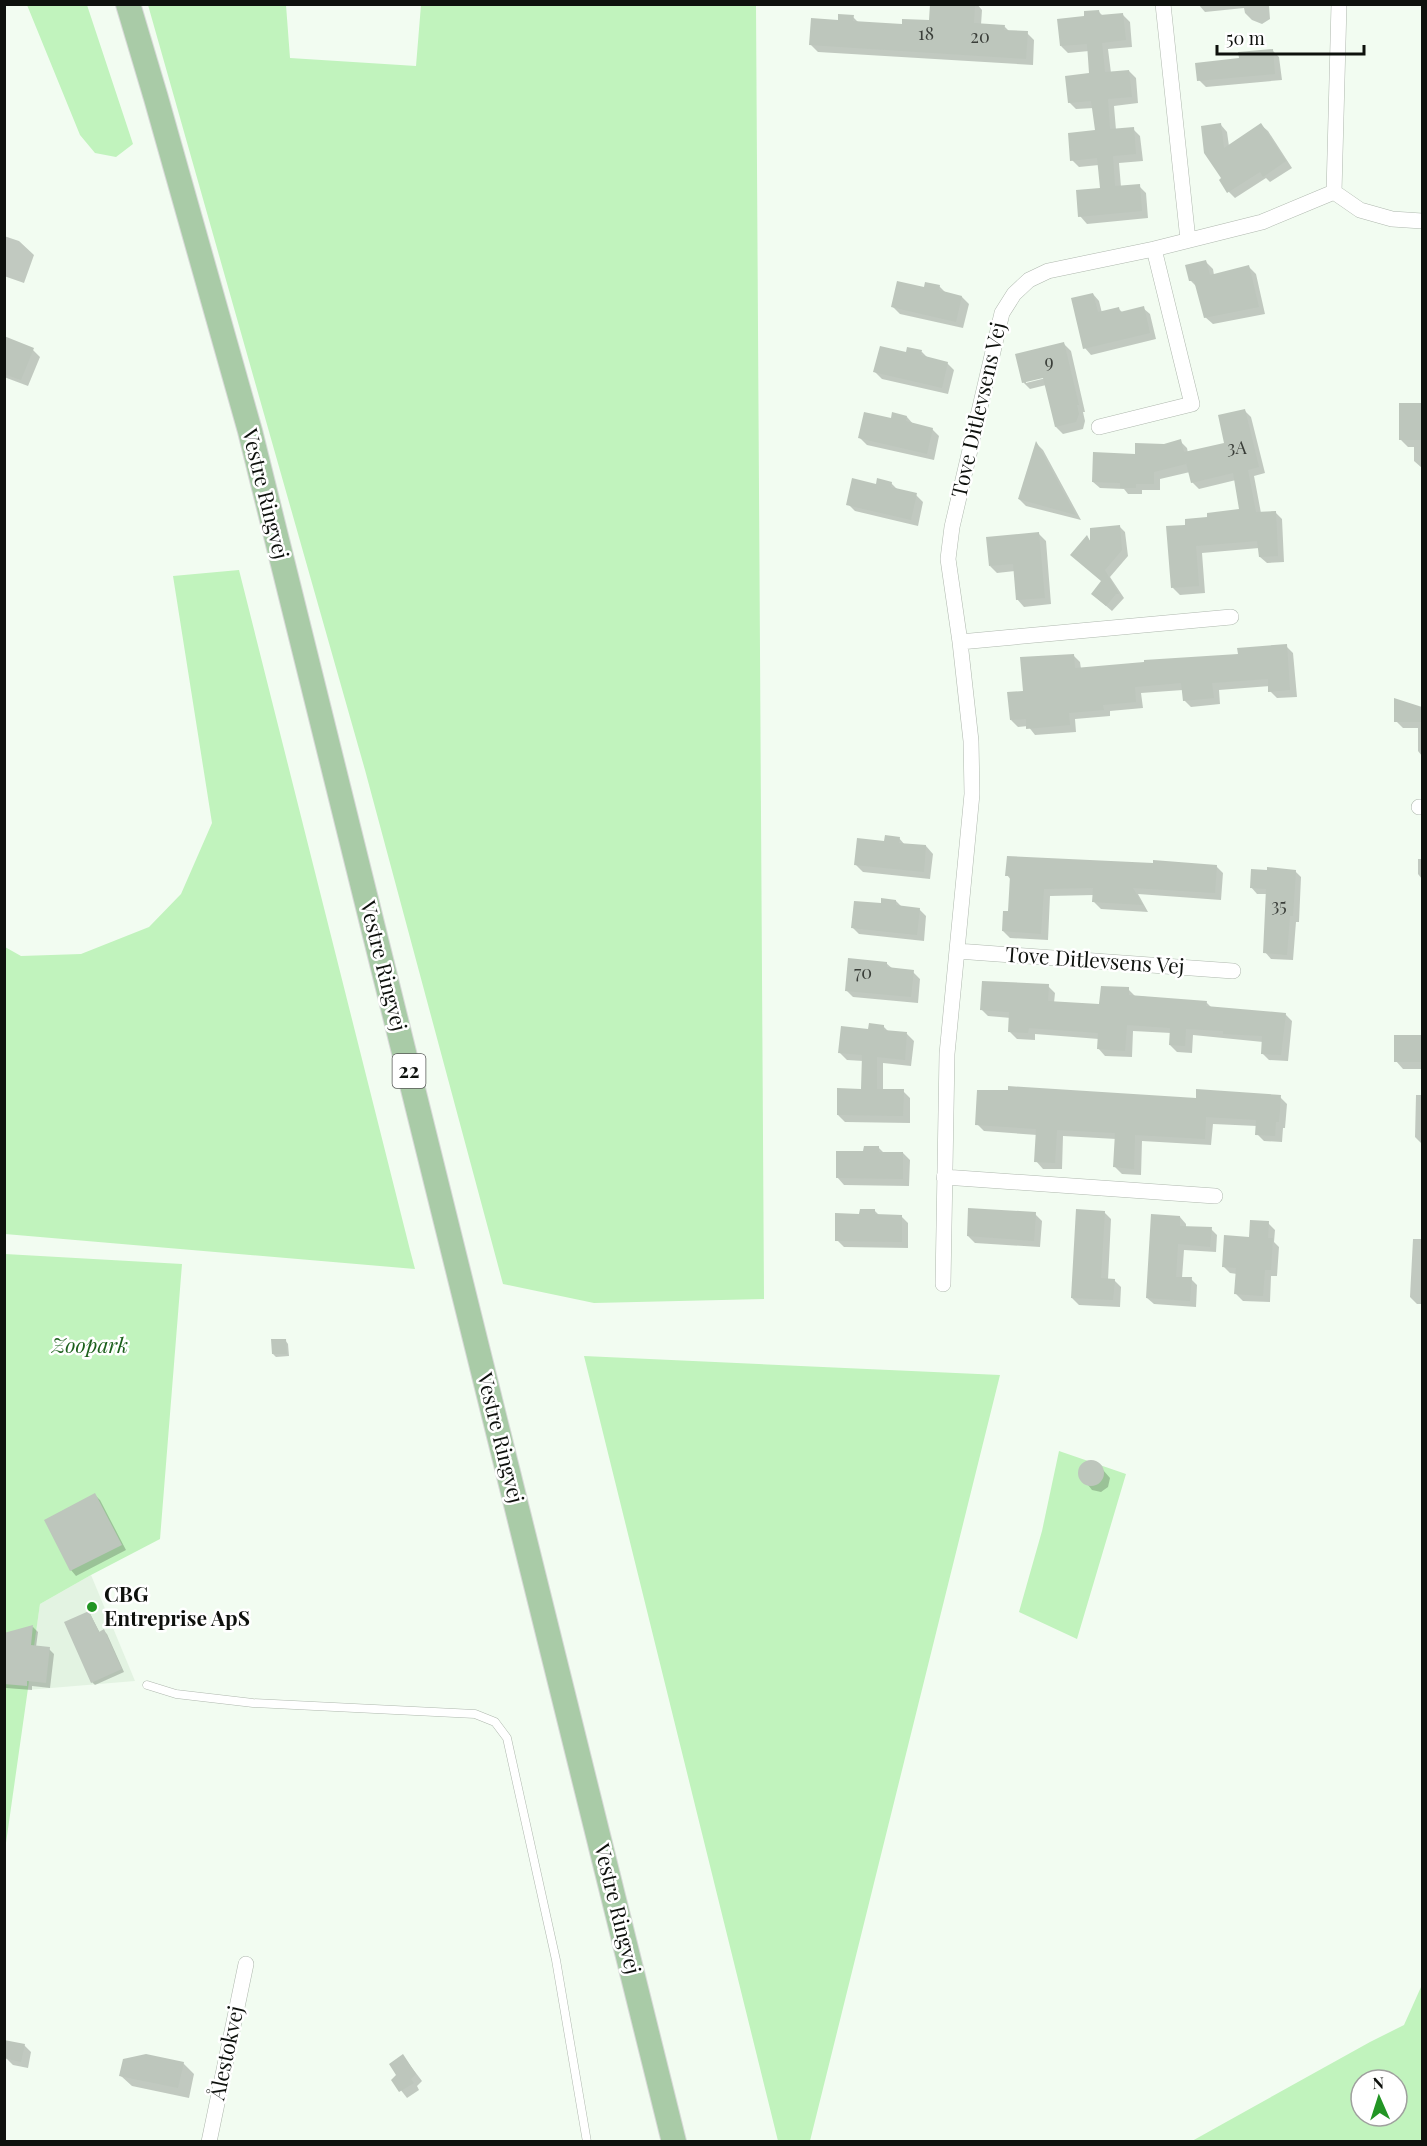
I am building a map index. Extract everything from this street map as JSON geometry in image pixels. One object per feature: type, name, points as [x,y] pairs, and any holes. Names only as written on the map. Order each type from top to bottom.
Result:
[{"type":"main road","name":"Vestre Ringvej","points":[[128,4],[250,431],[674,2142]]},
{"type":"street","points":[[1163,4],[1188,240]]},
{"type":"street","points":[[1339,4],[1334,192],[1360,210],[1392,219],[1422,221]]},
{"type":"street","name":"Tove Ditlevsens Vej","points":[[943,1284],[946,1054],[972,794],[971,741],[948,559],[952,527],[1002,313],[1014,294],[1029,280],[1048,272],[1262,222],[1334,192]]},
{"type":"street","points":[[1099,427],[1192,404],[1154,249]]},
{"type":"street","points":[[960,642],[1231,617]]},
{"type":"street","name":"Tove Ditlevsens Vej","points":[[957,951],[1233,971]]},
{"type":"street","points":[[944,1177],[1215,1196]]},
{"type":"street","name":"Ålestokvej","points":[[209,2142],[246,1964]]},
{"type":"lane","points":[[147,1685],[176,1694],[253,1703],[475,1714],[495,1722],[507,1738],[556,1960],[587,2142]]},
{"type":"shaded area","points":[[91,1575],[135,1681],[27,1690],[40,1604]]},
{"type":"green space","points":[[27,5],[87,5],[133,144],[116,157],[95,153],[80,135]]},
{"type":"green space","points":[[148,5],[286,5],[290,58],[416,66],[421,5],[756,5],[764,1299],[594,1303],[503,1284],[365,770]]},
{"type":"green space","points":[[239,570],[415,1269],[5,1234],[5,947],[21,956],[81,954],[149,927],[181,894],[212,823],[173,576]]},
{"type":"green space","name":"Zoopark","points":[[5,1254],[182,1264],[160,1539],[40,1604],[5,1850]]},
{"type":"green space","points":[[584,1356],[1000,1375],[810,2141],[778,2141]]},
{"type":"green space","points":[[1059,1451],[1126,1474],[1077,1639],[1019,1612],[1042,1531]]},
{"type":"green space","points":[[1421,1987],[1422,2141],[1192,2141],[1404,2025]]},
{"type":"building","points":[[930,4],[975,4],[974,23],[1005,25],[1004,30],[1028,31],[1026,59],[809,45],[811,18],[838,20],[838,14],[854,15],[853,21],[902,24],[902,19],[929,20]]},
{"type":"building","points":[[1099,10],[1100,15],[1123,13],[1126,40],[1102,43],[1105,72],[1129,70],[1132,97],[1108,99],[1110,129],[1134,127],[1136,154],[1113,156],[1115,186],[1140,184],[1142,211],[1078,217],[1076,190],[1100,188],[1097,158],[1070,161],[1068,133],[1095,130],[1091,101],[1068,103],[1065,76],[1089,73],[1087,44],[1060,46],[1057,19],[1084,16],[1084,11]]},
{"type":"building","points":[[1273,49],[1275,74],[1197,81],[1195,63],[1239,58],[1238,52]]},
{"type":"building","points":[[1221,123],[1224,148],[1261,123],[1286,161],[1263,177],[1260,172],[1227,193],[1219,180],[1221,178],[1204,153],[1201,126]]},
{"type":"building","points":[[1206,260],[1210,275],[1249,265],[1259,307],[1204,318],[1194,281],[1189,281],[1185,265]]},
{"type":"building","points":[[897,281],[924,287],[925,282],[940,285],[939,290],[962,296],[956,322],[891,307]]},
{"type":"building","points":[[1093,293],[1098,312],[1119,307],[1120,312],[1144,306],[1150,333],[1083,349],[1071,298]]},
{"type":"building","points":[[4,336],[34,348],[21,380],[4,374]]},
{"type":"building","points":[[1064,342],[1079,405],[1077,405],[1079,414],[1076,422],[1055,427],[1043,378],[1022,383],[1015,354]]},
{"type":"building","points":[[880,346],[906,352],[907,347],[922,350],[921,355],[948,362],[942,388],[873,372]]},
{"type":"building","points":[[1399,403],[1422,403],[1422,440],[1399,440]]},
{"type":"building","points":[[1245,409],[1259,467],[1248,470],[1256,512],[1276,511],[1278,556],[1259,557],[1257,541],[1196,546],[1199,586],[1171,588],[1166,526],[1185,525],[1185,519],[1207,517],[1207,513],[1239,509],[1233,473],[1191,483],[1185,459],[1186,464],[1154,472],[1154,484],[1136,484],[1136,488],[1120,488],[1120,483],[1092,482],[1093,452],[1135,454],[1135,443],[1164,444],[1181,439],[1184,452],[1224,443],[1218,415]]},
{"type":"building","points":[[864,412],[891,418],[892,412],[907,416],[906,421],[933,428],[927,454],[858,438]]},
{"type":"building","points":[[1036,441],[1057,480],[1076,515],[1018,499]]},
{"type":"building","points":[[852,478],[876,484],[877,478],[892,482],[891,487],[917,493],[911,520],[846,505]]},
{"type":"building","points":[[1120,525],[1122,550],[1105,570],[1119,594],[1116,594],[1106,606],[1091,594],[1101,581],[1070,555],[1087,535],[1090,541],[1090,528]]},
{"type":"building","points":[[1039,532],[1045,598],[1016,600],[1013,564],[989,566],[986,537]]},
{"type":"building","points":[[1287,644],[1290,690],[1268,692],[1268,679],[1212,683],[1214,698],[1183,701],[1181,683],[1135,687],[1136,702],[1103,705],[1104,710],[1069,713],[1070,725],[1026,729],[1026,719],[1010,720],[1007,692],[1023,691],[1020,657],[1074,654],[1075,668],[1144,662],[1144,660],[1238,654],[1237,648]]},
{"type":"building","points":[[1394,698],[1422,707],[1422,722],[1394,722]]},
{"type":"building","points":[[885,835],[900,837],[899,843],[926,845],[924,872],[854,865],[857,838],[884,841]]},
{"type":"building","points":[[1007,856],[1153,863],[1153,860],[1217,865],[1215,893],[1133,888],[1143,905],[1092,902],[1093,888],[1044,889],[1041,934],[1002,931],[1003,911],[1008,911],[1010,876],[1005,876]]},
{"type":"building","points":[[1267,867],[1296,870],[1293,916],[1290,916],[1287,955],[1263,953],[1266,889],[1250,888],[1251,869],[1267,870]]},
{"type":"building","points":[[881,898],[896,900],[896,905],[920,908],[917,935],[851,928],[854,901],[881,903]]},
{"type":"building","points":[[848,958],[887,962],[887,967],[914,970],[911,997],[845,991]]},
{"type":"building","points":[[982,981],[1049,984],[1048,1001],[1099,1004],[1101,986],[1129,987],[1129,995],[1207,1001],[1206,1006],[1286,1013],[1281,1055],[1261,1054],[1262,1036],[1223,1034],[1223,1031],[1186,1029],[1185,1046],[1169,1045],[1170,1028],[1127,1025],[1125,1051],[1097,1049],[1098,1033],[1029,1028],[1028,1033],[1008,1032],[1009,1012],[980,1010]]},
{"type":"building","points":[[869,1023],[884,1025],[884,1030],[907,1032],[905,1060],[877,1057],[877,1089],[904,1089],[903,1116],[837,1115],[837,1088],[861,1089],[862,1055],[838,1053],[841,1026],[868,1029]]},
{"type":"building","points":[[1394,1035],[1422,1035],[1422,1062],[1394,1062]]},
{"type":"building","points":[[1008,1086],[1196,1098],[1196,1089],[1281,1095],[1279,1122],[1276,1122],[1275,1136],[1255,1135],[1256,1120],[1206,1117],[1205,1139],[1135,1135],[1134,1169],[1113,1167],[1115,1133],[1057,1130],[1055,1163],[1034,1162],[1036,1129],[975,1125],[977,1090],[1008,1090]]},
{"type":"building","points":[[864,1146],[879,1146],[879,1152],[903,1152],[903,1179],[836,1178],[836,1151],[863,1151]]},
{"type":"building","points":[[968,1208],[1036,1212],[1034,1241],[967,1236]]},
{"type":"building","points":[[860,1209],[875,1209],[875,1214],[902,1215],[902,1242],[835,1241],[835,1213],[859,1214]]},
{"type":"building","points":[[1076,1209],[1105,1211],[1101,1278],[1115,1279],[1113,1300],[1071,1298]]},
{"type":"building","points":[[1151,1214],[1180,1216],[1180,1226],[1212,1227],[1210,1247],[1178,1244],[1176,1277],[1192,1277],[1190,1301],[1146,1298]]},
{"type":"building","points":[[1250,1220],[1269,1221],[1268,1238],[1273,1238],[1271,1270],[1265,1270],[1263,1296],[1234,1294],[1236,1268],[1222,1267],[1224,1235],[1249,1237]]},
{"type":"building","points":[[271,1339],[286,1339],[287,1354],[272,1354]]},
{"type":"building","points":[[1091,1460],[1100,1464],[1104,1473],[1100,1482],[1091,1486],[1082,1482],[1078,1473],[1082,1464]]},
{"type":"building","points":[[95,1493],[122,1545],[70,1571],[44,1520]]},
{"type":"building","points":[[89,1611],[99,1632],[104,1629],[122,1669],[91,1683],[64,1622]]},
{"type":"building","points":[[33,1625],[31,1645],[50,1647],[46,1683],[27,1681],[27,1686],[4,1684],[4,1633]]},
{"type":"building","points":[[4,2040],[25,2044],[21,2062],[4,2058]]},
{"type":"building","points":[[146,2054],[184,2062],[178,2088],[119,2076],[123,2059]]},
{"type":"building","points":[[403,2054],[416,2074],[411,2079],[414,2083],[399,2092],[391,2080],[396,2075],[389,2064]]},
{"type":"place","name":"CBG Entreprise ApS","points":[[92,1607]]}]
